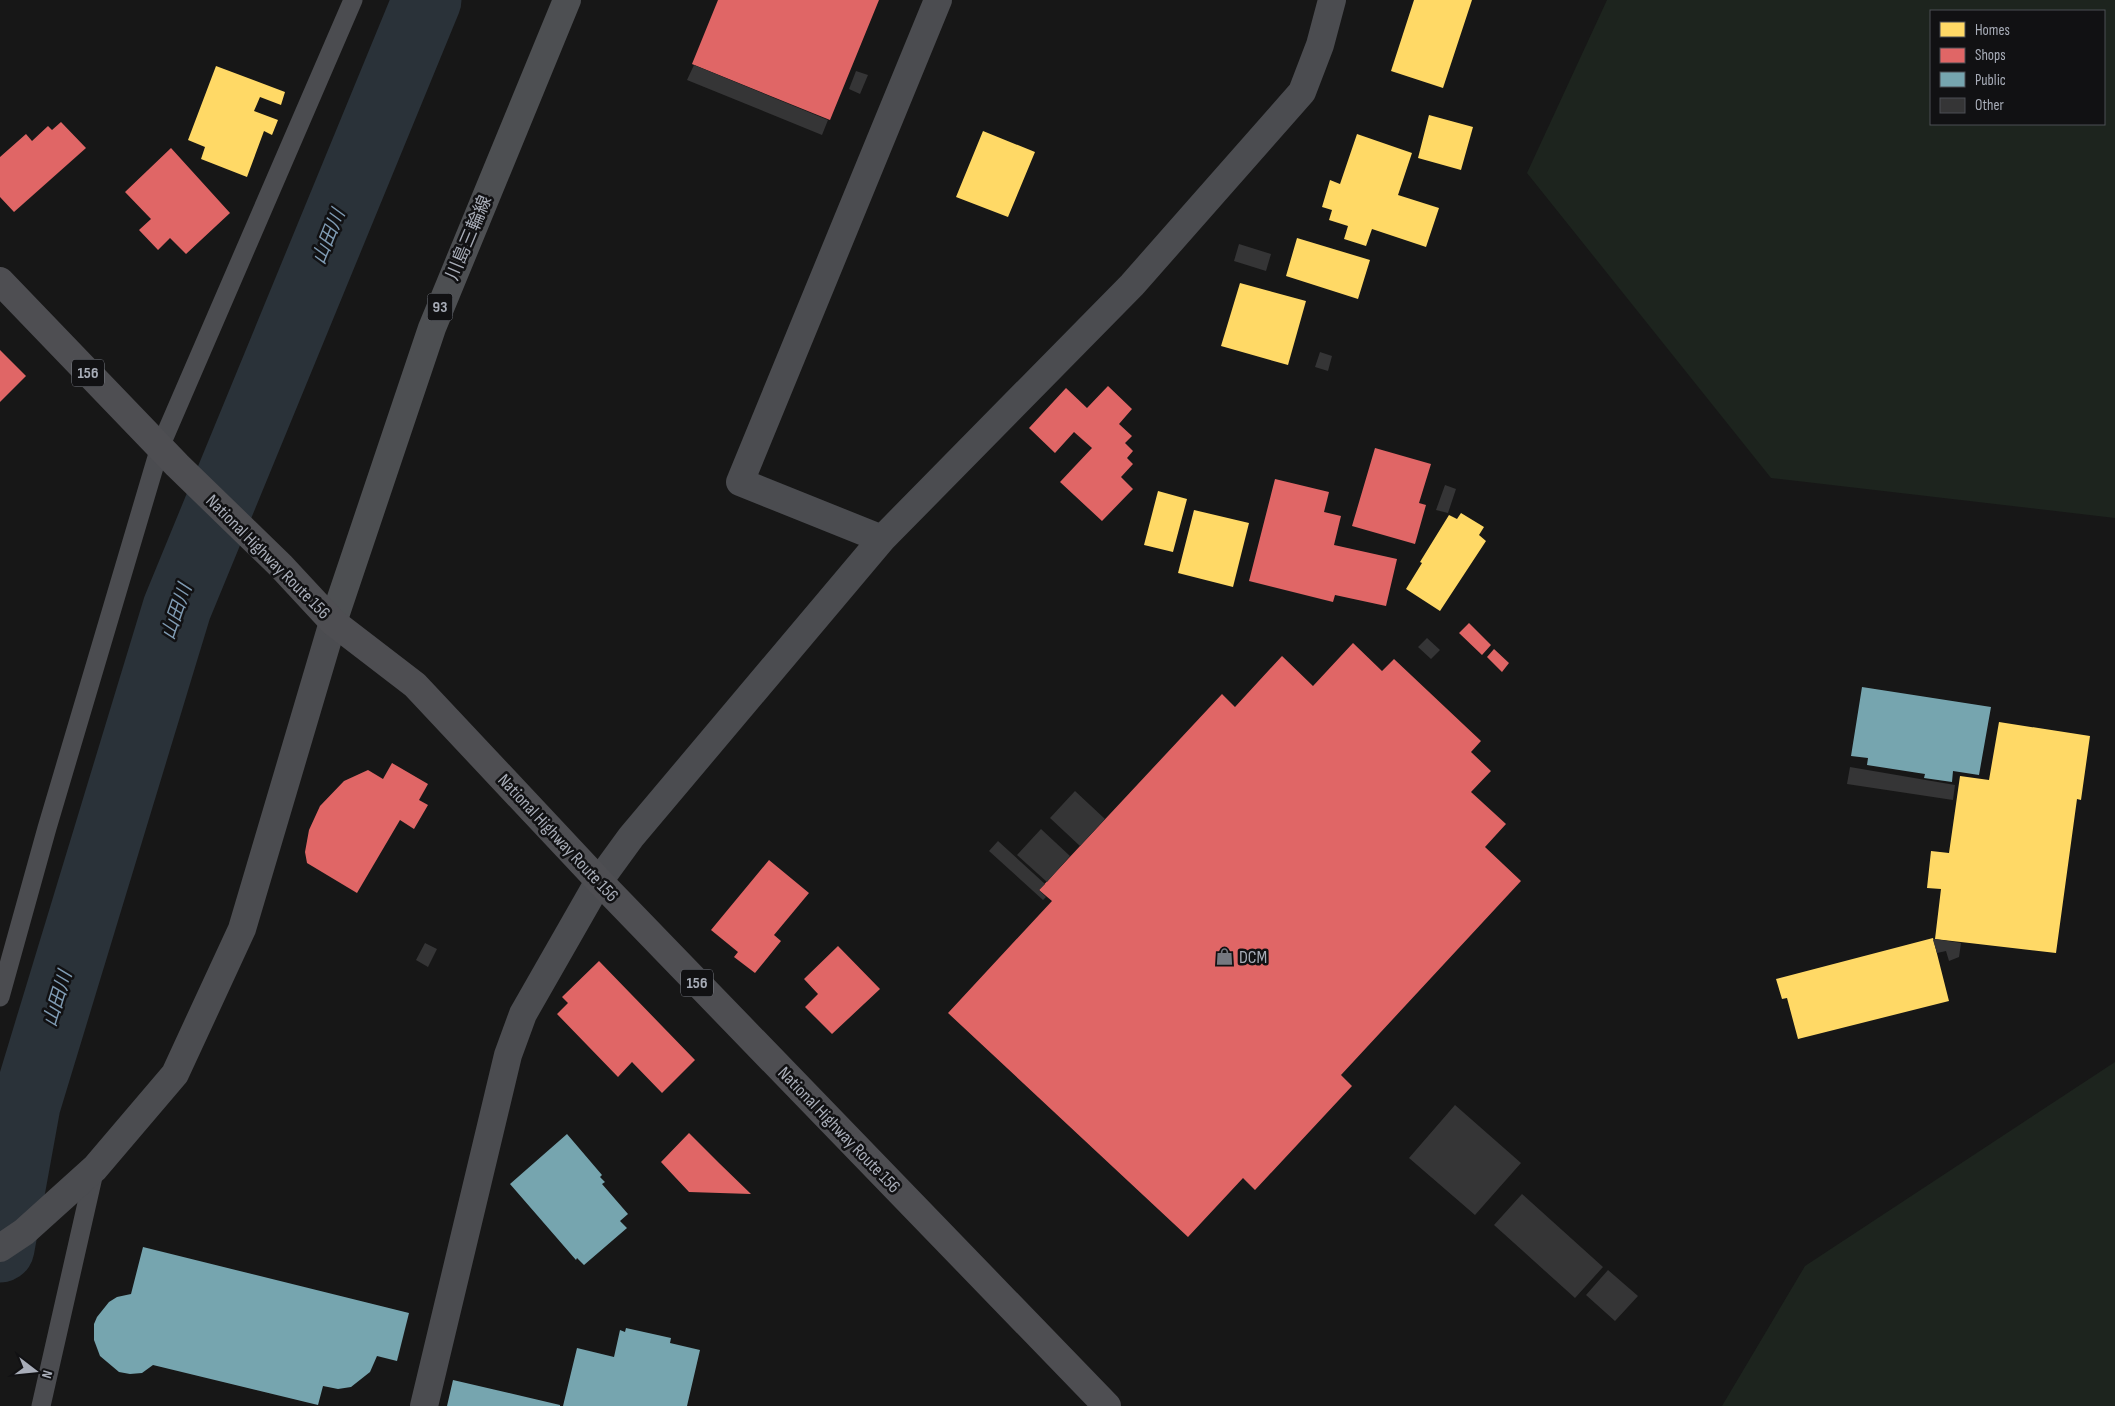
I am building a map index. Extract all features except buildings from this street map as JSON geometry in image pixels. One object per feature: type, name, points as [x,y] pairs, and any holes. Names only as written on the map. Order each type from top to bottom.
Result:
[{"type":"highway","name":"National Highway Route 156","points":[[0,281],[168,456],[281,566],[333,622],[415,685],[599,882],[1107,1406]]},
{"type":"main road","name":"川島三輪線","points":[[333,622],[432,328],[567,0]]},
{"type":"street","points":[[882,539],[740,482],[938,0]]},
{"type":"street","points":[[424,1406],[508,1055],[523,1014],[599,882],[631,836],[882,539],[1132,285],[1302,92],[1320,45],[1332,0]]},
{"type":"street","points":[[0,1248],[24,1232],[90,1173],[175,1074],[242,928],[333,622]]},
{"type":"lane","points":[[0,997],[47,828],[168,456],[353,0]]},
{"type":"lane","points":[[40,1406],[90,1173]]},
{"type":"shaded area","points":[[1607,0],[2115,0],[2115,518],[1771,478],[1527,173]]},
{"type":"shaded area","points":[[2115,1062],[2115,1406],[1722,1406],[1805,1266]]},
{"type":"waterway","name":"山田川","points":[[0,1248],[26,1105],[177,608],[427,0]]},
{"type":"place","name":"DCM","points":[[1225,957]]}]
